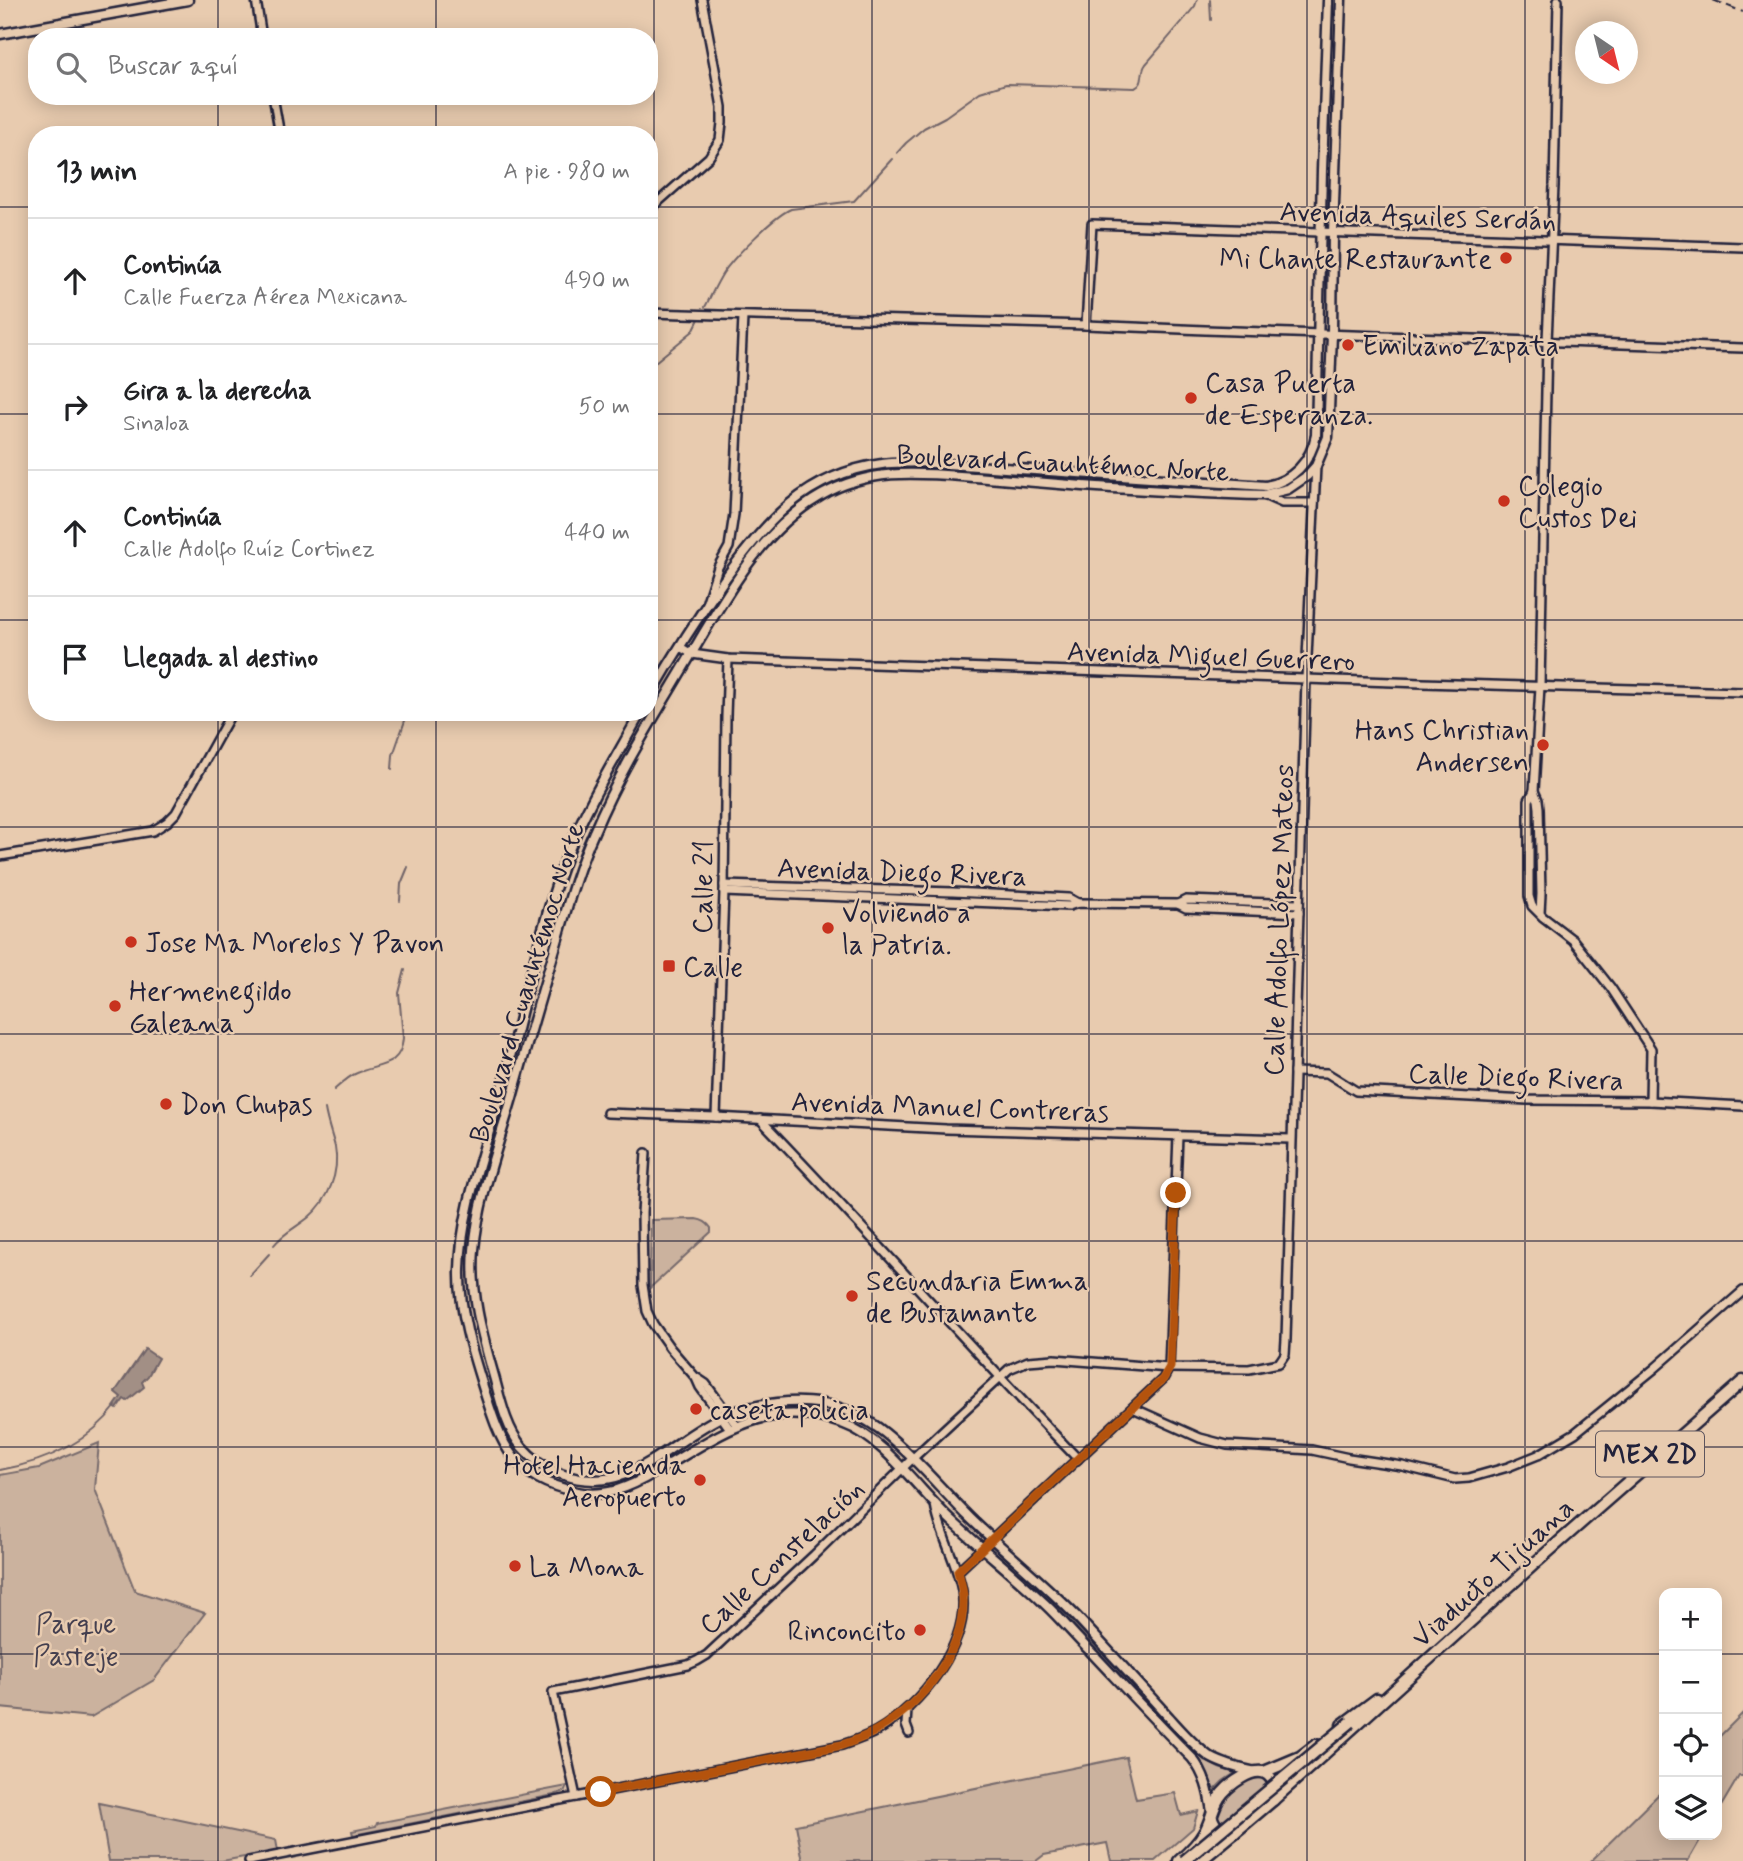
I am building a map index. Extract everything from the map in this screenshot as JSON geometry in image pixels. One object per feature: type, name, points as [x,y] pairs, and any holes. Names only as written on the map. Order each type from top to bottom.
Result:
[{"type":"highway","name":"Viaducto Tijuana","points":[[1377,1699],[1743,1373]]},
{"type":"highway","name":"Viaducto Tijuana","points":[[1273,1800],[1559,1538],[1743,1381]]},
{"type":"highway","points":[[1184,1861],[1377,1699]]},
{"type":"highway","points":[[1179,1861],[1198,1842],[1223,1792],[1235,1782],[1300,1757],[1377,1699]]},
{"type":"highway","points":[[1260,1772],[1274,1780],[1276,1792],[1273,1800]]},
{"type":"highway","name":"MEX 2D","points":[[1200,1861],[1273,1800]]},
{"type":"highway","points":[[1212,1815],[1218,1829],[1234,1833]]},
{"type":"main road","points":[[33,28],[188,0]]},
{"type":"main road","name":"Boulevard Cuauhtémoc Norte","points":[[658,683],[705,607],[751,542],[785,507],[804,493],[825,481],[865,467],[919,462],[1266,486],[1286,479],[1301,467],[1315,445],[1317,435],[1328,0]]},
{"type":"main road","name":"Boulevard Cuauhtémoc Norte","points":[[658,713],[752,558],[777,529],[820,496],[859,480],[886,474],[918,472],[1083,486],[1264,495],[1288,489],[1307,476],[1316,466],[1329,431],[1332,233],[1341,0]]},
{"type":"main road","points":[[0,34],[28,29]]},
{"type":"main road","name":"Boulevard Cuauhtémoc Norte","points":[[636,721],[587,808],[568,853],[547,918],[462,1241],[460,1266],[463,1311],[482,1382],[504,1446],[530,1474],[552,1486],[583,1493],[617,1491],[638,1482],[733,1427],[770,1416],[785,1415],[842,1423],[865,1435],[982,1548],[1045,1603],[1192,1758],[1205,1781],[1212,1815]]},
{"type":"main road","name":"Boulevard Cuauhtémoc Norte","points":[[653,721],[593,832],[575,881],[479,1216],[473,1270],[479,1324],[509,1423],[517,1440],[547,1468],[569,1477],[597,1481],[632,1472],[725,1415],[768,1404],[802,1400],[843,1409],[873,1425],[912,1459],[992,1539],[1075,1615],[1206,1754],[1234,1767],[1260,1772]]},
{"type":"street","points":[[256,0],[261,28]]},
{"type":"street","points":[[658,202],[709,157],[716,149],[722,131],[722,107],[702,0]]},
{"type":"street","points":[[1558,0],[1539,686],[1529,896],[1532,906],[1548,922],[1573,940],[1611,988],[1651,1049],[1650,1101]]},
{"type":"street","points":[[275,105],[278,126]]},
{"type":"street","name":"Avenida Aquiles Serdán","points":[[1086,325],[1092,224],[1743,247]]},
{"type":"street","points":[[658,313],[972,321],[1743,348]]},
{"type":"street","points":[[705,607],[718,567],[729,547],[734,514],[743,317]]},
{"type":"street","name":"Calle Adolfo López Mateos","points":[[1286,1339],[1306,679],[1316,466]]},
{"type":"street","points":[[1264,495],[1282,503],[1314,503]]},
{"type":"street","name":"Avenida Miguel Guerrero","points":[[680,647],[692,654],[728,659],[1743,692]]},
{"type":"street","name":"Calle 21","points":[[716,1116],[728,659]]},
{"type":"street","points":[[0,856],[153,831],[176,813],[227,721]]},
{"type":"street","points":[[1534,800],[1540,913]]},
{"type":"street","name":"Avenida Diego Rivera","points":[[724,888],[1056,906],[1078,903],[1178,904],[1186,908],[1299,914]]},
{"type":"street","name":"Avenida Diego Rivera","points":[[1178,904],[1186,900],[1299,904]]},
{"type":"street","name":"Calle Diego Rivera","points":[[1294,1072],[1327,1073],[1356,1091],[1527,1100],[1650,1101],[1743,1106]]},
{"type":"street","name":"Avenida Manuel Contreras","points":[[607,1113],[933,1128],[1291,1139]]},
{"type":"street","points":[[760,1119],[828,1189],[998,1377],[1079,1459]]},
{"type":"street","points":[[958,1571],[1133,1408],[1163,1379],[1170,1367],[1178,1136]]},
{"type":"street","points":[[646,1153],[642,1213],[643,1285],[647,1311],[659,1332],[696,1378],[700,1388],[725,1415]]},
{"type":"street","points":[[1133,1408],[1200,1438],[1227,1445],[1312,1450],[1402,1466],[1455,1479],[1469,1478],[1538,1455],[1575,1433],[1743,1292]]},
{"type":"street","name":"Calle Constelación","points":[[576,1797],[553,1692],[688,1665],[707,1655],[998,1377],[1017,1364],[1054,1359],[1249,1369],[1273,1365],[1282,1360],[1286,1339]]},
{"type":"street","points":[[696,1378],[706,1384],[733,1427]]},
{"type":"street","points":[[248,1861],[842,1745],[879,1730],[907,1708],[933,1679],[947,1658],[962,1619],[963,1602],[958,1571],[936,1517],[935,1504]]},
{"type":"street","points":[[907,1708],[905,1721],[909,1733]]},
{"type":"green space","points":[[696,1219],[706,1223],[711,1232],[650,1288],[651,1220]]},
{"type":"green space","name":"Parque Pasteje","points":[[99,1443],[95,1489],[135,1591],[205,1613],[154,1680],[91,1717],[0,1708],[0,1475],[39,1468]]},
{"type":"green space","points":[[1032,1584],[1043,1591],[1204,1760],[1235,1773],[1213,1791],[1201,1763]]},
{"type":"green space","points":[[1743,1713],[1743,1776],[1739,1776],[1722,1805],[1722,1777],[1722,1734]]},
{"type":"green space","points":[[1126,1757],[1136,1799],[1175,1793],[1181,1815],[1198,1811],[1193,1828],[1155,1861],[1111,1861],[1107,1843],[1044,1855],[1036,1861],[803,1861],[796,1825]]},
{"type":"green space","points":[[1259,1778],[1266,1780],[1270,1787],[1266,1799],[1232,1828],[1223,1828],[1216,1818],[1226,1796],[1243,1782]]},
{"type":"green space","points":[[567,1786],[565,1791],[554,1795],[353,1835],[352,1831],[376,1826],[377,1823]]},
{"type":"green space","points":[[1659,1794],[1659,1840],[1700,1840],[1688,1861],[1591,1861]]},
{"type":"green space","points":[[99,1803],[276,1840],[278,1851],[222,1861],[109,1861]]},
{"type":"shaded area","points":[[145,1349],[158,1358],[142,1382],[144,1387],[127,1401],[124,1399],[117,1409],[114,1407],[121,1397],[115,1392]]},
{"type":"waterway","points":[[897,153],[924,128],[945,117],[980,92],[1006,84],[1135,88],[1140,83],[1146,64],[1195,6],[1197,0]]},
{"type":"waterway","points":[[1210,0],[1211,20]]},
{"type":"waterway","points":[[705,307],[728,266],[775,220],[791,209],[854,201],[892,159]]},
{"type":"waterway","points":[[658,360],[693,331],[699,319]]},
{"type":"waterway","points":[[392,769],[393,755],[405,721]]},
{"type":"waterway","points":[[400,901],[401,884],[408,867]]},
{"type":"waterway","points":[[334,1090],[354,1074],[387,1063],[398,1055],[403,1038],[399,993],[405,970]]},
{"type":"waterway","points":[[274,1245],[316,1210],[331,1186],[336,1157],[325,1109]]},
{"type":"waterway","points":[[250,1275],[269,1254]]},
{"type":"waterway","points":[[0,1470],[33,1462],[64,1449],[92,1430],[116,1406]]},
{"type":"railway","points":[[1713,0],[1743,12]]},
{"type":"place","name":"Mi Chante Restaurante","points":[[1506,258]]},
{"type":"place","name":"Emiliano Zapata","points":[[1348,345]]},
{"type":"place","name":"Casa Puerta de Esperanza.","points":[[1191,398]]},
{"type":"place","name":"Colegio Custos Dei","points":[[1504,501]]},
{"type":"place","name":"Hans Christian Andersen","points":[[1543,745]]},
{"type":"place","name":"Volviendo a la Patria.","points":[[828,928]]},
{"type":"place","name":"Jose Ma Morelos Y Pavon","points":[[131,942]]},
{"type":"place","name":"Calle","points":[[669,966]]},
{"type":"place","name":"Hermenegildo Galeana","points":[[115,1006]]},
{"type":"place","name":"Don Chupas","points":[[166,1104]]},
{"type":"place","name":"Secundaria Emma de Bustamante","points":[[852,1296]]},
{"type":"place","name":"caseta policia","points":[[696,1409]]},
{"type":"place","name":"Hotel Hacienda Aeropuerto","points":[[700,1480]]},
{"type":"place","name":"La Mona","points":[[515,1566]]},
{"type":"place","name":"Rinconcito","points":[[920,1630]]},
{"type":"route","points":[[601,1792],[842,1745],[879,1730],[919,1696],[947,1658],[962,1619],[963,1593],[958,1571],[1168,1374],[1176,1193]]}]
